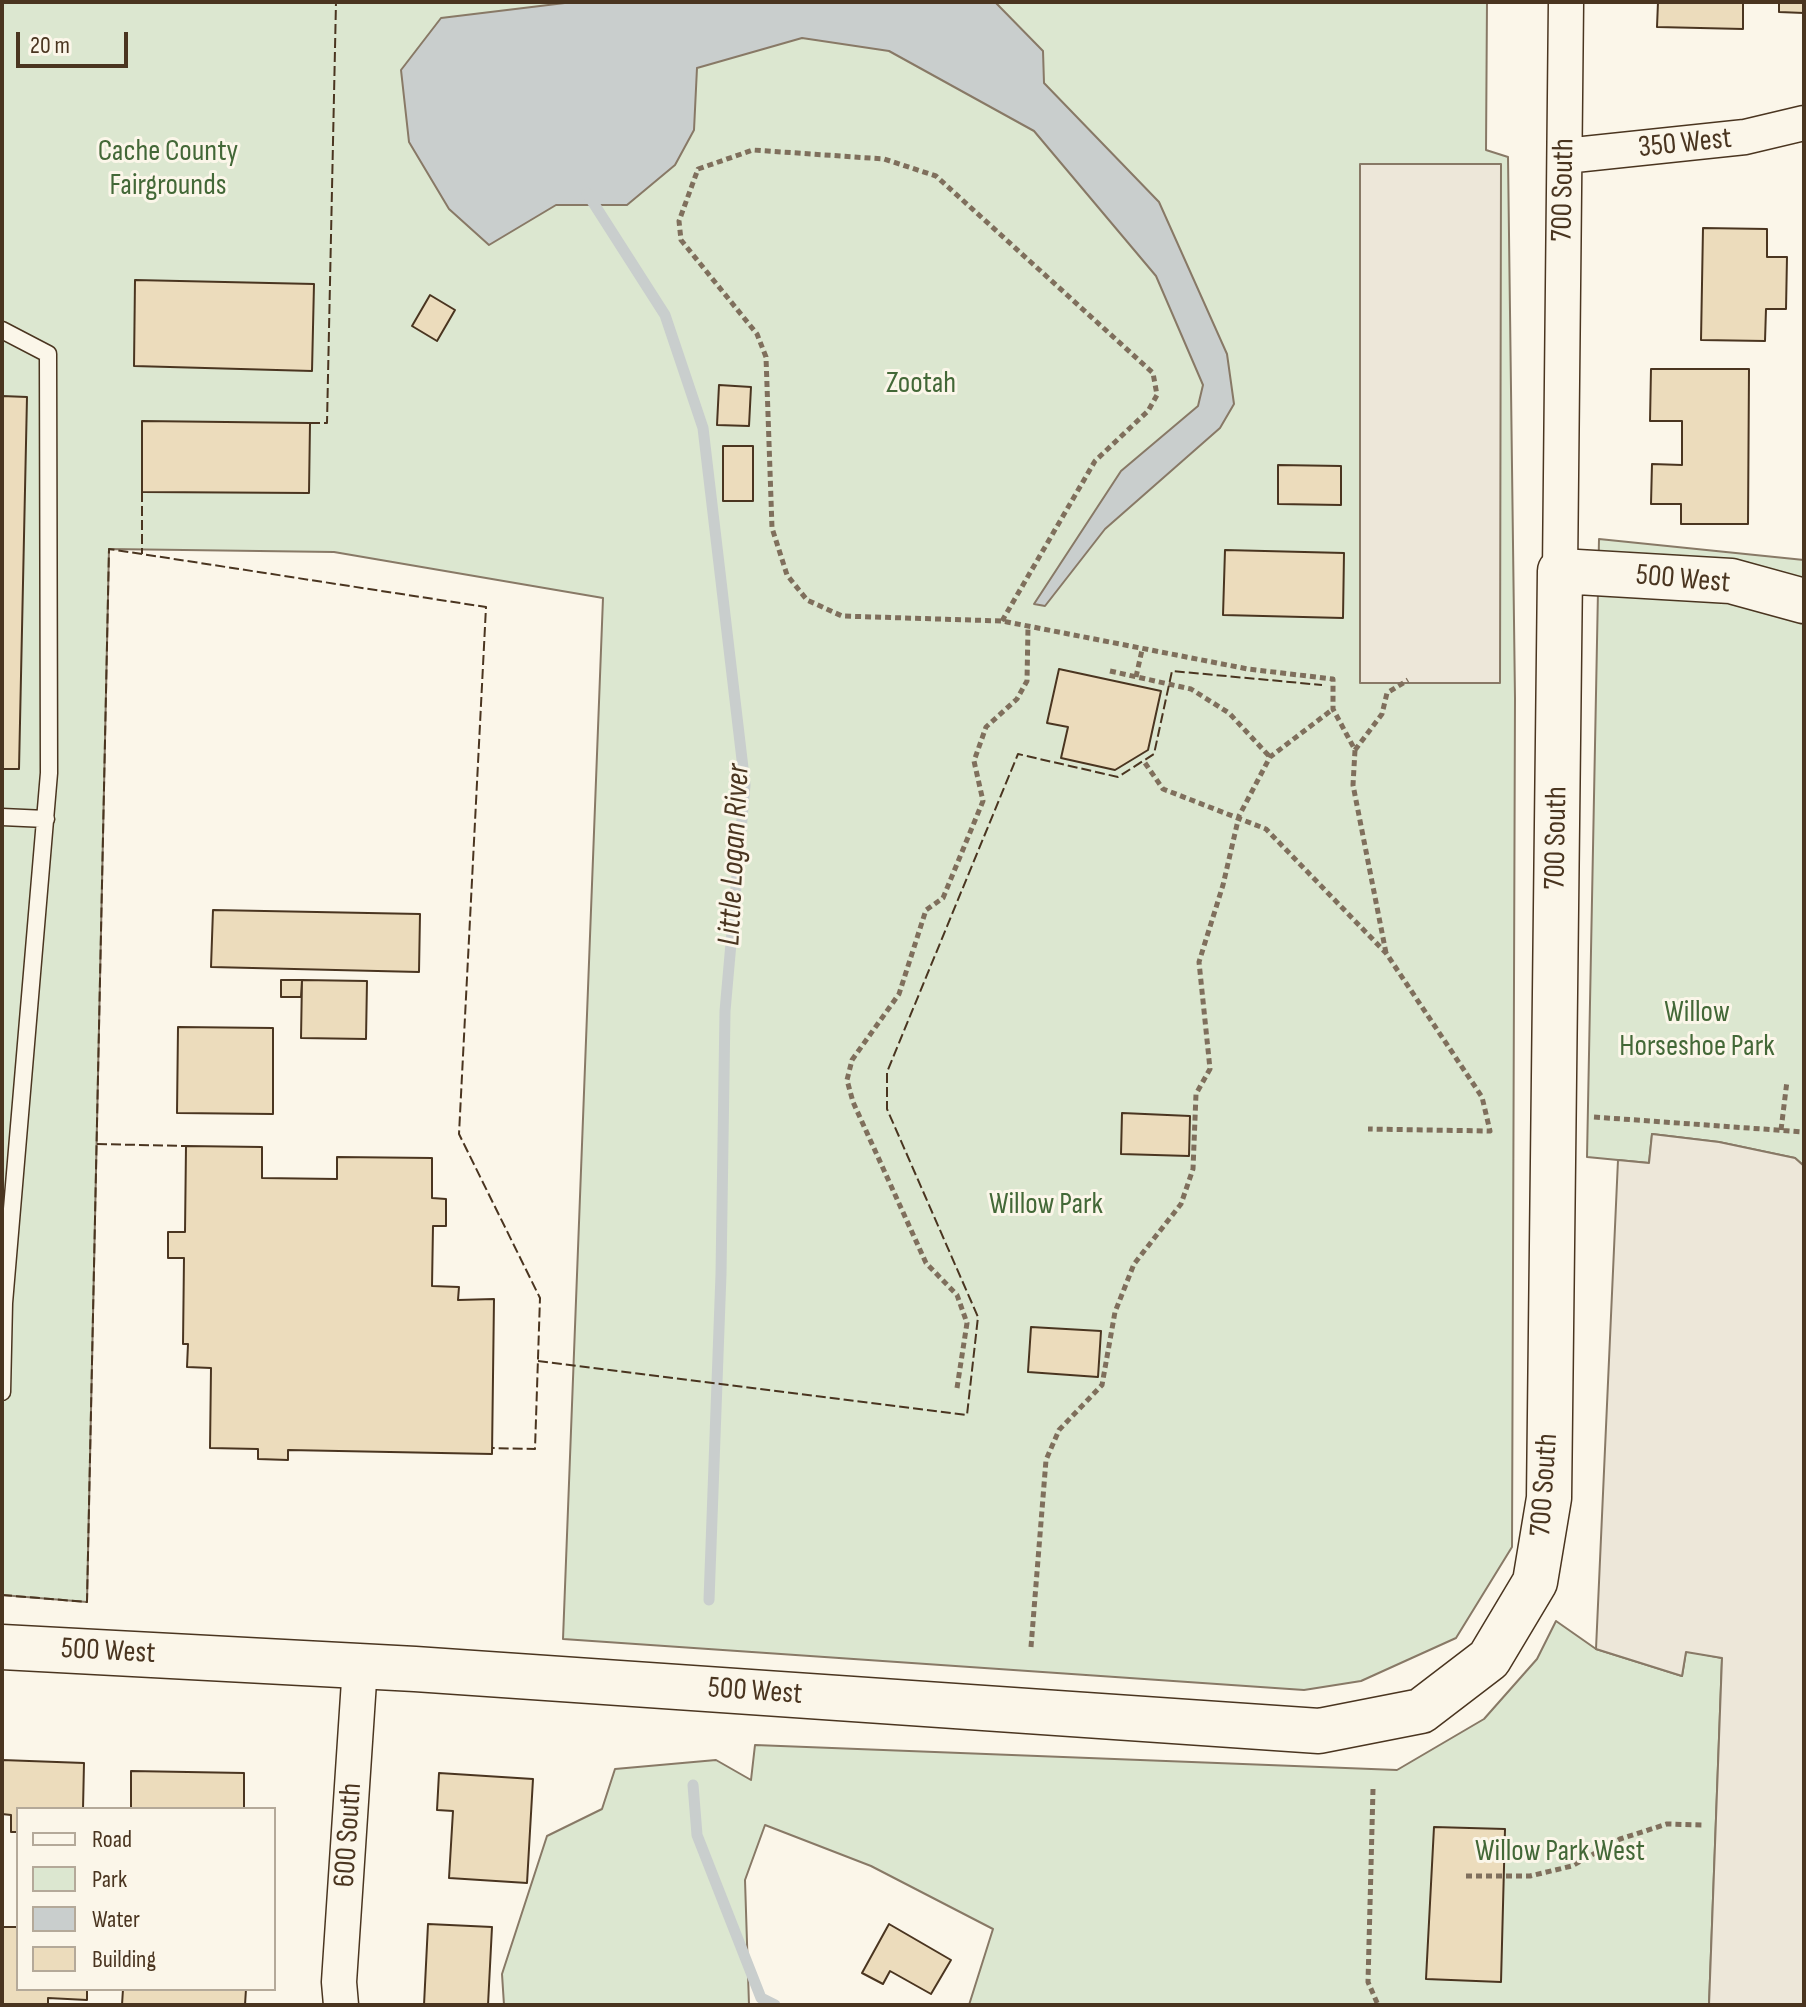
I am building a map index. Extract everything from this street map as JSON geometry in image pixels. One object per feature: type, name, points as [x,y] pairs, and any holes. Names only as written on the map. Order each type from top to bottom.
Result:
[{"type":"street","name":"700 South","points":[[1489,1659],[1535,1582],[1549,1498],[1566,2]]},
{"type":"street","name":"350 West","points":[[1565,156],[1745,137],[1804,123]]},
{"type":"street","name":"500 West","points":[[1560,571],[1731,581],[1804,601]]},
{"type":"street","name":"500 West","points":[[2,1647],[360,1666],[1319,1731],[1421,1711],[1489,1659]]},
{"type":"street","name":"600 South","points":[[341,2005],[339,1982],[360,1666]]},
{"type":"lane","points":[[2,330],[48,354],[49,773],[3,1303],[2,1392]]},
{"type":"lane","points":[[2,817],[46,819]]},
{"type":"path","points":[[1002,621],[1095,461],[1148,411],[1157,395],[1153,373],[936,176],[884,159],[753,150],[698,169],[679,221],[681,240],[757,334],[766,357],[772,528],[787,575],[807,600],[842,616],[1002,621],[1248,669],[1333,679],[1333,709],[1355,750],[1353,785],[1386,953]]},
{"type":"path","points":[[957,1388],[967,1323],[957,1295],[926,1263],[853,1102],[847,1080],[852,1060],[899,994],[926,910],[943,898],[983,801],[974,761],[986,727],[1017,699],[1027,681],[1028,627]]},
{"type":"path","points":[[1136,677],[1142,650]]},
{"type":"path","points":[[1110,671],[1191,689],[1229,713],[1270,757]]},
{"type":"path","points":[[1355,750],[1382,714],[1387,693],[1408,680]]},
{"type":"path","points":[[1031,1647],[1046,1460],[1059,1430],[1102,1385],[1115,1312],[1134,1264],[1181,1204],[1193,1169],[1196,1094],[1210,1069],[1199,962],[1223,885],[1239,816],[1270,757],[1333,709]]},
{"type":"path","points":[[1145,763],[1163,789],[1266,829],[1386,953],[1482,1097],[1490,1131],[1368,1129]]},
{"type":"path","points":[[1781,1130],[1787,1081]]},
{"type":"path","points":[[1594,1117],[1804,1132]]},
{"type":"path","points":[[1373,1789],[1368,1982],[1378,2005]]},
{"type":"path","points":[[1466,1876],[1530,1876],[1572,1866],[1620,1839],[1667,1824],[1704,1825]]},
{"type":"green space","name":"Willow Park","points":[[2,2],[1487,2],[1486,150],[1508,157],[1515,698],[1512,1547],[1456,1638],[1361,1681],[1304,1690],[563,1639],[603,598],[334,552],[109,549],[87,1602],[2,1595]]},
{"type":"green space","name":"Willow Horseshoe Park","points":[[1599,539],[1804,560],[1804,1166],[1795,1158],[1719,1142],[1652,1134],[1649,1163],[1587,1157]]},
{"type":"green space","name":"Willow Park West","points":[[1556,1621],[1596,1649],[1682,1676],[1686,1651],[1722,1658],[1709,2005],[969,2005],[993,1929],[871,1866],[765,1825],[745,1880],[749,2005],[504,2005],[502,1974],[547,1836],[602,1809],[615,1769],[716,1760],[751,1780],[755,1745],[1397,1770],[1484,1719],[1537,1659]]},
{"type":"shaded area","points":[[1360,164],[1501,164],[1500,683],[1360,683]]},
{"type":"shaded area","points":[[1652,1134],[1719,1142],[1795,1158],[1804,1166],[1804,2005],[1709,2005],[1722,1658],[1686,1652],[1682,1676],[1596,1649],[1618,1160],[1649,1163]]},
{"type":"water","points":[[573,2],[995,2],[1043,51],[1044,83],[1159,202],[1227,354],[1234,404],[1220,428],[1105,529],[1045,606],[1034,604],[1121,471],[1198,406],[1203,385],[1156,276],[1034,131],[889,51],[802,38],[697,68],[694,130],[675,165],[627,205],[556,205],[489,245],[449,209],[409,142],[401,70],[441,18]]},
{"type":"building","points":[[1658,2],[1743,2],[1743,29],[1657,27]]},
{"type":"building","points":[[1779,2],[1804,2],[1804,13],[1779,12]]},
{"type":"building","points":[[1703,228],[1767,229],[1767,257],[1787,257],[1786,309],[1766,309],[1765,341],[1701,340]]},
{"type":"building","points":[[135,280],[314,284],[312,371],[134,366]]},
{"type":"building","points":[[430,295],[455,310],[437,341],[412,326]]},
{"type":"building","points":[[1651,369],[1749,369],[1748,524],[1681,524],[1681,504],[1651,504],[1652,464],[1682,465],[1682,421],[1650,421]]},
{"type":"building","points":[[719,385],[751,387],[749,426],[717,425]]},
{"type":"building","points":[[2,396],[27,397],[19,769],[2,769]]},
{"type":"building","points":[[142,421],[310,423],[309,493],[142,492]]},
{"type":"building","points":[[723,446],[753,446],[753,501],[723,501]]},
{"type":"building","points":[[1278,465],[1341,466],[1341,505],[1278,504]]},
{"type":"building","points":[[1225,550],[1344,553],[1343,618],[1223,615]]},
{"type":"building","points":[[1059,669],[1161,691],[1148,750],[1115,770],[1061,758],[1068,727],[1047,723]]},
{"type":"building","points":[[213,910],[420,914],[419,972],[211,967]]},
{"type":"building","points":[[281,980],[302,980],[301,997],[281,997]]},
{"type":"building","points":[[302,980],[367,981],[366,1039],[301,1038]]},
{"type":"building","points":[[178,1027],[273,1028],[273,1114],[177,1113]]},
{"type":"building","points":[[1122,1113],[1190,1116],[1189,1156],[1121,1154]]},
{"type":"building","points":[[186,1146],[262,1147],[262,1178],[337,1179],[337,1157],[432,1158],[432,1198],[446,1199],[446,1226],[433,1226],[432,1286],[459,1287],[458,1300],[494,1299],[492,1454],[288,1450],[288,1460],[258,1459],[258,1449],[210,1448],[211,1368],[187,1367],[188,1344],[183,1344],[184,1258],[168,1258],[168,1232],[185,1232]]},
{"type":"building","points":[[1031,1327],[1101,1331],[1098,1377],[1028,1372]]},
{"type":"building","points":[[2,1760],[84,1763],[83,1807],[16,1807],[16,1832],[11,1832],[11,1815],[2,1814]]},
{"type":"building","points":[[131,1771],[244,1773],[244,1807],[131,1807]]},
{"type":"building","points":[[439,1773],[533,1779],[527,1883],[449,1878],[453,1811],[437,1810]]},
{"type":"building","points":[[1434,1827],[1505,1829],[1501,1982],[1426,1979]]},
{"type":"building","points":[[428,1924],[492,1927],[488,2005],[424,2005]]},
{"type":"building","points":[[889,1924],[951,1960],[931,1994],[890,1971],[883,1984],[862,1973]]},
{"type":"building","points":[[2,1927],[16,1927],[16,1991],[87,1991],[87,2000],[48,1998],[48,2005],[2,2005]]},
{"type":"building","points":[[123,1991],[246,1991],[245,2005],[122,2005]]},
{"type":"waterway","name":"Little Logan River","points":[[587,193],[665,315],[703,428],[745,785],[725,1011],[721,1274],[709,1600]]},
{"type":"waterway","name":"Little Logan River","points":[[693,1785],[697,1835],[761,1998],[775,2005]]},
{"type":"fence","points":[[310,423],[327,423],[336,2]]},
{"type":"fence","points":[[142,492],[142,554]]},
{"type":"fence","points":[[2,1595],[87,1602],[109,549],[486,607],[459,1134],[540,1298],[535,1449],[492,1448]]},
{"type":"fence","points":[[538,1361],[967,1415],[978,1317],[887,1109],[887,1072],[1018,754],[1118,777],[1154,754],[1172,671],[1322,685]]},
{"type":"fence","points":[[97,1144],[186,1146]]},
{"type":"park label","name":"Cache County Fairgrounds","points":[[168,169]]},
{"type":"park label","name":"Zootah","points":[[921,384]]}]
